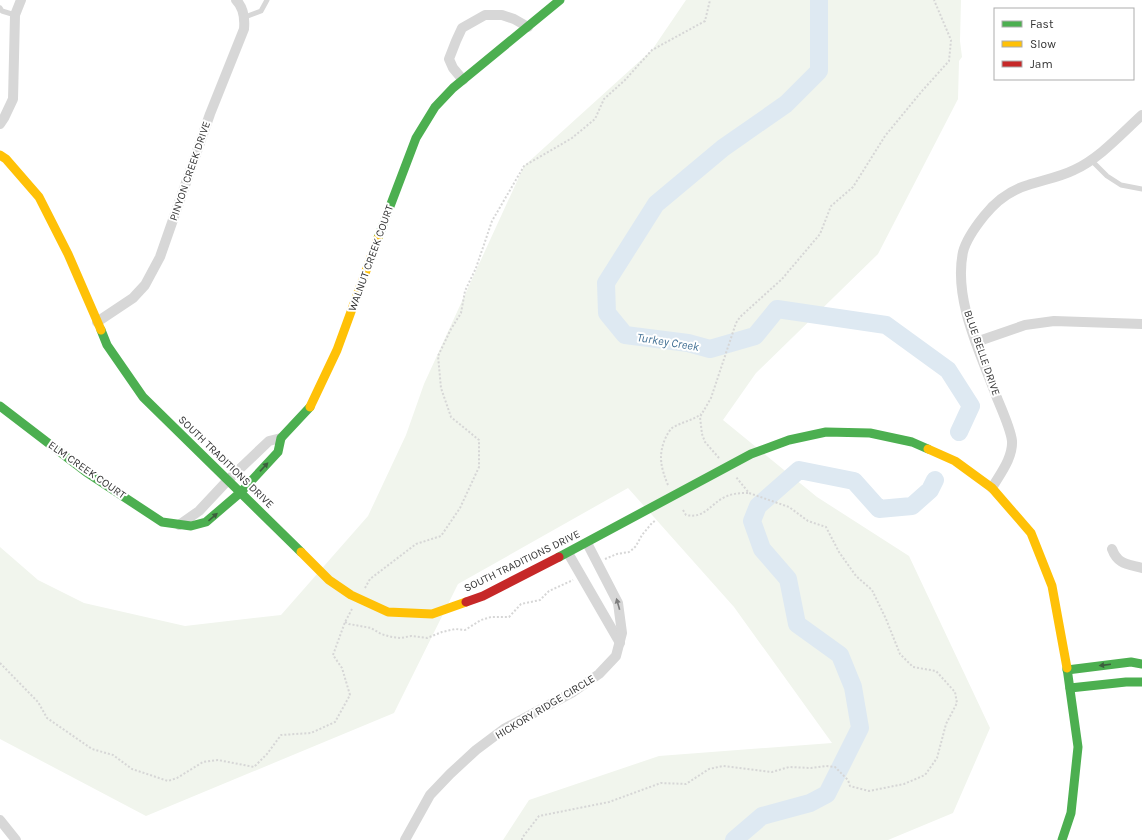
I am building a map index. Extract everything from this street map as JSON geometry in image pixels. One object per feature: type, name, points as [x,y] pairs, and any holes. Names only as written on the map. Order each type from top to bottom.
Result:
[{"type":"street","points":[[0,124],[13,99],[15,15],[21,0]]},
{"type":"street","points":[[236,0],[241,4],[245,17]]},
{"type":"street","name":"WALNUT CREEK COURT","points":[[241,492],[278,452],[282,438],[310,407],[337,350],[416,138],[435,108],[453,88],[560,0]]},
{"type":"street","points":[[463,80],[453,68],[449,59],[462,28],[485,15],[502,15],[514,19],[528,27]]},
{"type":"street","name":"PINYON CREEK DRIVE","points":[[97,322],[133,298],[145,285],[160,257],[210,114],[244,29],[245,17]]},
{"type":"street","name":"BLUE BELLE DRIVE","points":[[992,488],[1010,454],[1012,441],[1005,418],[967,317],[962,288],[961,269],[963,251],[972,233],[995,203],[1026,185],[1073,171],[1092,161],[1142,115]]},
{"type":"street","name":"SOUTH TRADITIONS DRIVE","points":[[0,155],[6,159],[39,197],[68,254],[107,345],[143,397],[329,580],[351,595],[388,612],[432,614],[483,596],[587,543],[750,454],[789,440],[826,432],[870,433],[912,442],[955,461],[992,488],[1031,533],[1052,586],[1070,688],[1078,747],[1071,813],[1062,840]]},
{"type":"street","points":[[976,342],[1025,325],[1054,321],[1142,324]]},
{"type":"street","name":"ELM CREEK COURT","points":[[0,406],[86,472],[162,522],[191,526],[206,522],[241,492]]},
{"type":"street","name":"WALNUT CREEK COURT","points":[[228,480],[269,441],[282,438]]},
{"type":"street","points":[[179,525],[199,511],[228,480]]},
{"type":"street","name":"HICKORY RIDGE CIRCLE","points":[[405,840],[430,795],[476,750],[504,729],[573,692],[599,674],[616,656],[622,633],[618,603],[587,543]]},
{"type":"street","points":[[1112,549],[1115,556],[1121,562],[1142,568]]},
{"type":"street","points":[[568,553],[620,642]]},
{"type":"street","points":[[1067,670],[1131,662],[1142,664]]},
{"type":"street","points":[[1070,688],[1126,682],[1142,682]]},
{"type":"street","points":[[0,820],[16,840]]},
{"type":"lane","points":[[245,17],[260,11],[267,0]]},
{"type":"lane","points":[[0,8],[2,11],[15,15]]},
{"type":"lane","points":[[1092,161],[1107,176],[1121,185],[1142,189]]},
{"type":"path","points":[[0,663],[38,702],[47,718],[92,748],[113,754],[132,769],[168,781],[177,778],[203,762],[218,760],[254,767],[267,754],[281,735],[311,733],[334,722],[350,695],[342,668],[333,655],[345,622],[358,598],[370,580],[416,544],[441,536],[460,508],[479,466],[479,440],[451,417],[441,388],[438,356],[451,329],[461,313],[465,291],[476,268],[492,221],[524,166],[572,138],[595,119],[604,99],[625,80],[652,50],[705,21],[710,0]]},
{"type":"path","points":[[749,493],[705,442],[702,434],[700,417],[711,398],[733,331],[740,317],[782,278],[820,234],[831,206],[853,187],[885,136],[949,61],[951,40],[934,0]]},
{"type":"path","points":[[668,485],[663,472],[660,455],[667,435],[672,429],[694,419],[702,413]]},
{"type":"path","points":[[522,840],[539,816],[609,802],[661,783],[686,784],[709,769],[723,766],[772,772],[789,768],[811,768],[822,766],[835,767],[848,780],[850,786],[869,791],[904,784],[925,775],[937,758],[946,724],[957,703],[955,692],[936,671],[913,667],[900,654],[886,619],[872,590],[856,576],[839,552],[826,527],[808,521],[789,507],[749,493],[735,493],[724,498],[709,510],[699,515],[686,515],[683,510]]},
{"type":"shaded area","points":[[686,0],[961,0],[960,41],[962,57],[959,61],[958,99],[878,254],[756,373],[723,420],[817,497],[909,556],[990,728],[953,813],[888,840],[503,840],[529,800],[659,756],[832,743],[734,607],[628,488],[458,584],[394,713],[146,816],[0,739],[0,547],[38,580],[84,603],[185,626],[281,615],[368,516],[406,435],[424,384],[524,166],[652,50]]},
{"type":"waterway","name":"Turkey Creek","points":[[819,0],[819,71],[786,104],[723,148],[656,204],[606,283],[607,313],[625,335],[688,343],[710,349],[755,336],[777,309],[886,325],[948,370],[971,406],[959,432]]},
{"type":"waterway","name":"Turkey Creek","points":[[734,840],[762,816],[810,803],[827,794],[860,728],[853,687],[840,655],[797,624],[788,579],[762,549],[752,521],[758,506],[799,470],[854,481],[879,509],[912,506],[930,490],[935,480]]},
{"type":"traffic: fast","points":[[378,238],[416,138],[435,107],[453,88],[560,0]]},
{"type":"traffic: fast","points":[[101,330],[107,345],[143,397],[301,552]]},
{"type":"traffic: fast","points":[[0,406],[86,472],[162,522],[191,526],[206,522],[241,492],[278,452],[281,438],[310,407]]},
{"type":"traffic: fast","points":[[559,557],[751,454],[789,440],[826,432],[870,433],[912,442],[928,449]]},
{"type":"traffic: fast","points":[[1067,670],[1131,662],[1142,664]]},
{"type":"traffic: fast","points":[[1062,840],[1071,813],[1078,747],[1067,668]]},
{"type":"traffic: fast","points":[[1070,688],[1126,682],[1142,682]]},
{"type":"traffic: slow","points":[[0,155],[6,159],[39,197],[68,254],[101,330]]},
{"type":"traffic: slow","points":[[310,407],[337,350],[378,238]]},
{"type":"traffic: slow","points":[[928,449],[955,461],[992,488],[1031,533],[1052,586],[1067,668]]},
{"type":"traffic: slow","points":[[301,552],[329,580],[351,595],[388,612],[432,614],[466,602]]},
{"type":"traffic: jam","points":[[466,602],[483,596],[559,557]]}]
